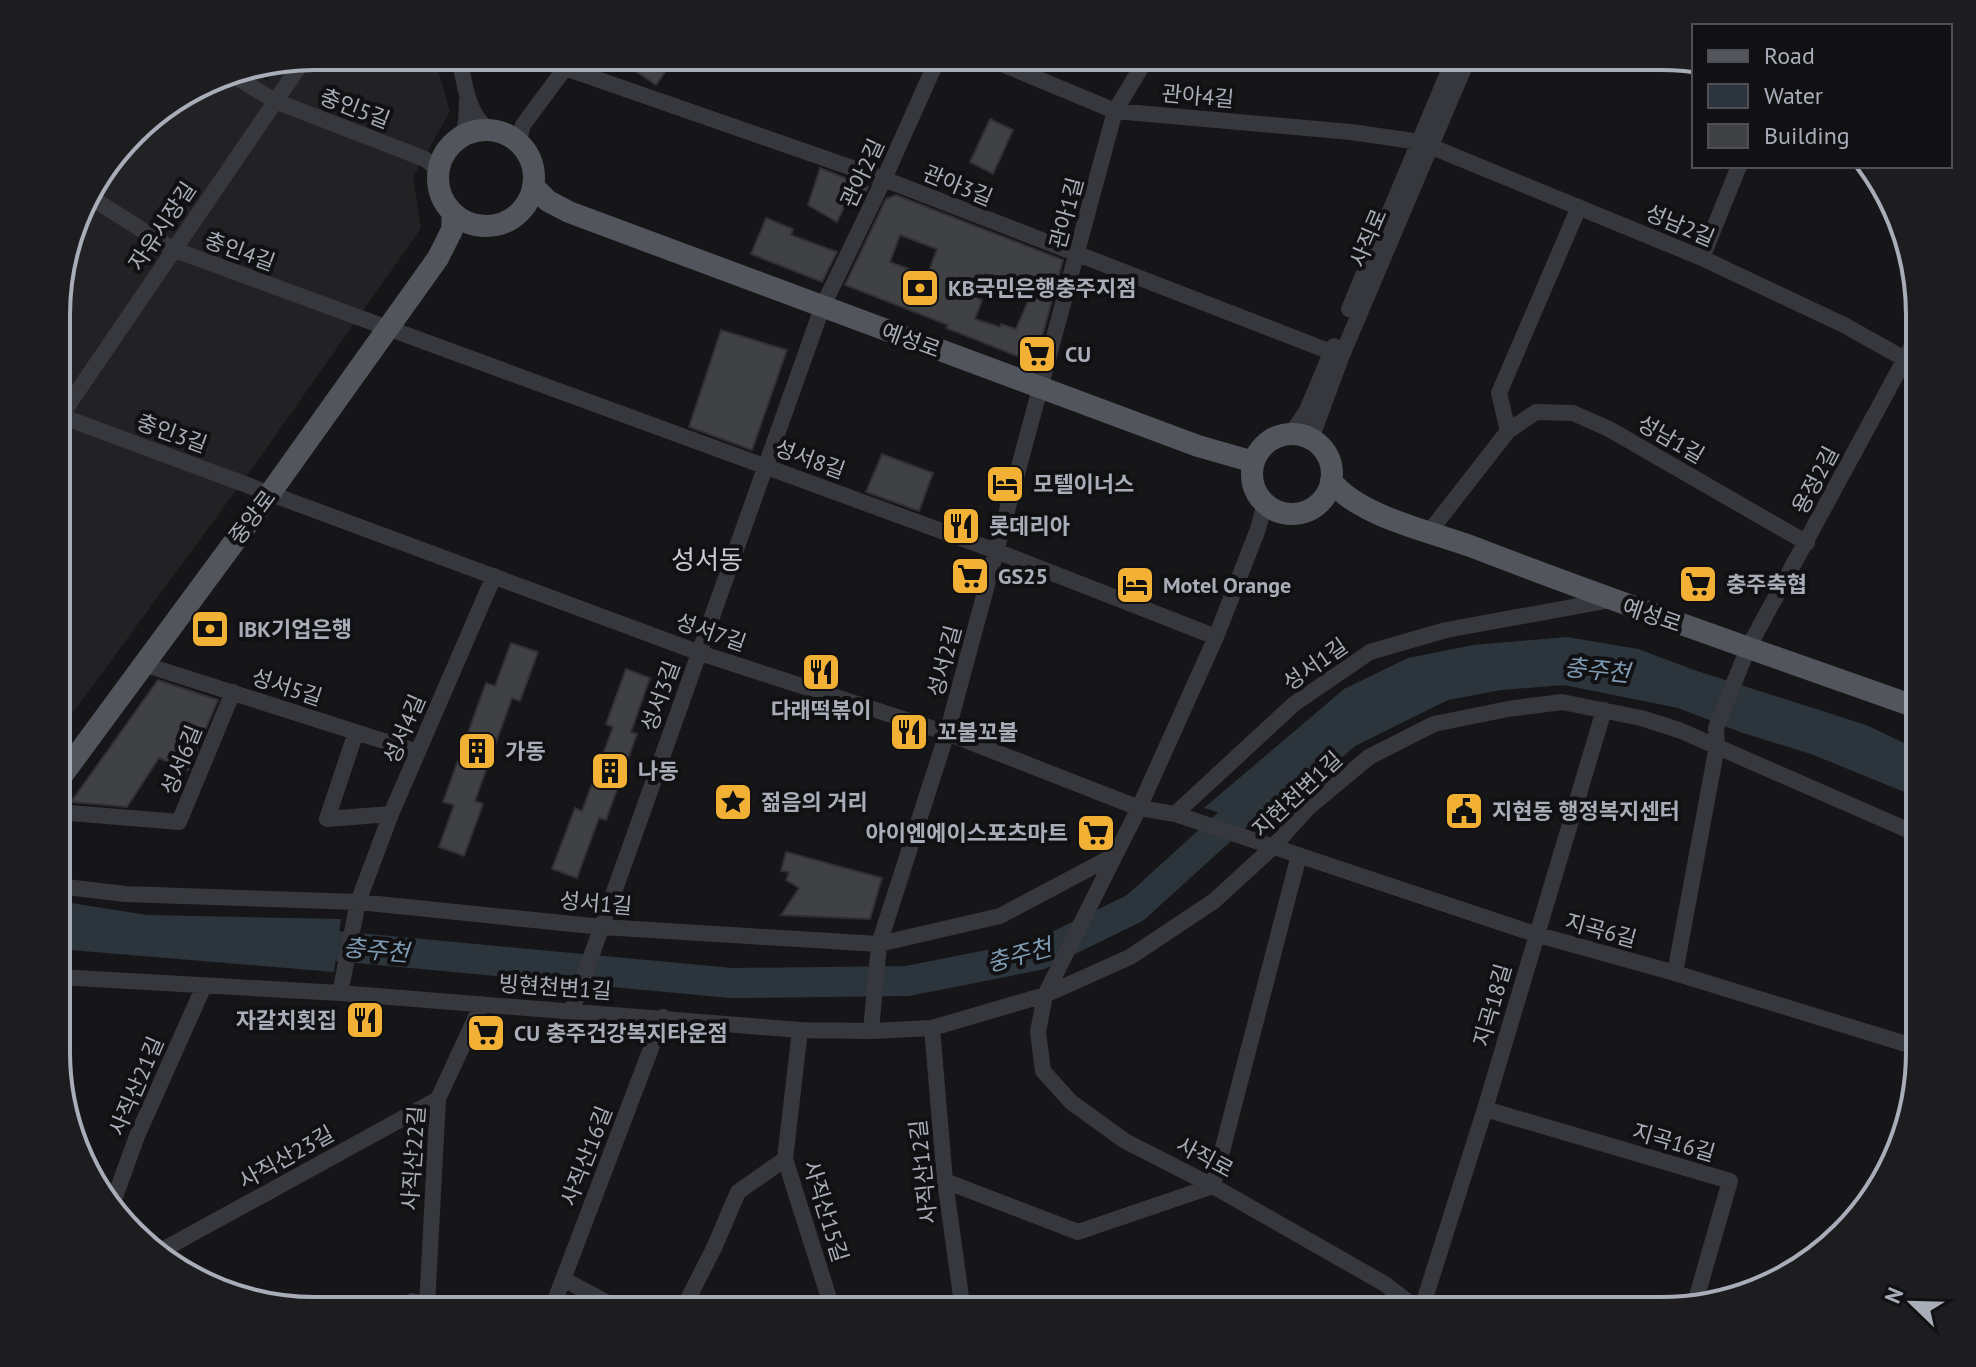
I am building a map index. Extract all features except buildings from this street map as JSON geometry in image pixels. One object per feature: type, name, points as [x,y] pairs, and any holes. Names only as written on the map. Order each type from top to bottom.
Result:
[{"type":"main road","points":[[474,132],[510,134],[531,163],[533,186],[522,210],[503,223],[481,226],[466,222],[453,213],[441,194],[436,162],[461,138],[474,132]]},
{"type":"main road","name":"예성로","points":[[533,186],[548,201],[569,212],[1198,446],[1254,462]]},
{"type":"main road","name":"예성로","points":[[522,210],[539,206],[569,212]]},
{"type":"main road","name":"중앙로","points":[[71,764],[443,252],[452,230],[453,213]]},
{"type":"main road","name":"중앙로","points":[[443,252],[461,236],[481,226]]},
{"type":"main road","points":[[1301,436],[1326,452],[1330,461],[1331,481],[1328,491],[1315,506],[1296,514],[1285,513],[1265,503],[1254,484],[1254,462],[1268,442],[1301,436]]},
{"type":"main road","points":[[1331,481],[1345,496],[1387,517]]},
{"type":"main road","points":[[1315,506],[1387,517]]},
{"type":"main road","name":"예성로","points":[[1387,517],[1905,703]]},
{"type":"street","points":[[461,138],[467,116],[462,70]]},
{"type":"street","points":[[466,91],[478,121],[510,134],[563,70]]},
{"type":"street","name":"관아3길","points":[[592,70],[1331,352]]},
{"type":"street","name":"관아2길","points":[[822,308],[933,70]]},
{"type":"street","name":"자유시장길","points":[[70,400],[296,71]]},
{"type":"street","name":"관아4길","points":[[1018,71],[1115,111],[1351,132],[1425,144]]},
{"type":"street","name":"관아1길","points":[[1042,387],[1115,111],[1139,71]]},
{"type":"street","name":"사직로","points":[[1301,436],[1342,355],[1425,144],[1450,71]]},
{"type":"street","name":"사직로","points":[[1301,436],[1306,412],[1331,352],[1462,71]]},
{"type":"street","name":"충인5길","points":[[242,81],[275,101],[436,162]]},
{"type":"street","name":"성남2길","points":[[1425,144],[1702,258],[1844,325],[1905,359]]},
{"type":"street","points":[[1702,258],[1738,168]]},
{"type":"street","name":"충인4길","points":[[98,202],[172,249],[388,330]]},
{"type":"street","points":[[1508,431],[1499,393],[1579,207]]},
{"type":"street","name":"성서3길","points":[[572,1010],[822,308]]},
{"type":"street","name":"성서8길","points":[[388,330],[996,551],[1216,637]]},
{"type":"street","name":"용정2길","points":[[1717,746],[1716,728],[1748,648],[1905,375]]},
{"type":"street","name":"성서2길","points":[[871,1031],[879,944],[947,733],[1042,387]]},
{"type":"street","name":"성남1길","points":[[1430,531],[1508,431],[1536,412],[1573,413],[1609,429],[1807,543]]},
{"type":"street","name":"충인3길","points":[[70,421],[271,492]]},
{"type":"street","name":"성서7길","points":[[271,492],[700,653],[947,733],[1139,808],[1175,814]]},
{"type":"street","points":[[1113,856],[1139,808],[1216,637],[1265,503]]},
{"type":"street","name":"성서4길","points":[[340,993],[358,902],[391,814],[494,576]]},
{"type":"street","name":"성서1길","points":[[1175,814],[1294,704],[1370,652],[1446,630],[1611,600]]},
{"type":"street","name":"성서5길","points":[[143,664],[418,752]]},
{"type":"street","name":"성서6길","points":[[71,813],[179,822],[233,692]]},
{"type":"street","name":"지현천변1길","points":[[1045,995],[1130,957],[1214,901],[1273,847],[1309,807],[1369,757],[1434,724],[1508,709],[1562,702],[1641,718],[1717,746],[1905,829]]},
{"type":"street","name":"지곡18길","points":[[1425,1297],[1485,1109],[1604,710]]},
{"type":"street","points":[[356,732],[327,819],[391,814]]},
{"type":"street","points":[[1675,973],[1717,746]]},
{"type":"street","name":"지곡6길","points":[[1175,814],[1535,934],[1675,973],[1905,1044]]},
{"type":"street","points":[[945,1181],[1078,1232],[1213,1186],[1299,855]]},
{"type":"street","name":"사직로","points":[[1113,856],[1045,995],[1038,1032],[1043,1071],[1071,1102],[1125,1141],[1213,1186],[1385,1284],[1402,1297]]},
{"type":"street","name":"성서1길","points":[[71,888],[125,894],[358,902],[602,927],[879,944],[1000,916],[1113,856]]},
{"type":"street","name":"빙현천변1길","points":[[71,978],[340,993],[800,1030],[932,1028],[1045,995]]},
{"type":"street","name":"사직산21길","points":[[116,1194],[137,1136],[204,986]]},
{"type":"street","name":"사직산22길","points":[[427,1296],[438,1099],[482,1004]]},
{"type":"street","name":"사직산16길","points":[[557,1296],[663,1017]]},
{"type":"street","name":"사직산12길","points":[[932,1028],[945,1181],[961,1296]]},
{"type":"street","name":"사직산15길","points":[[800,1030],[785,1159],[828,1296]]},
{"type":"street","name":"사직산23길","points":[[168,1247],[438,1099]]},
{"type":"street","name":"지곡16길","points":[[1485,1109],[1730,1181],[1698,1294]]},
{"type":"street","points":[[689,1296],[738,1192],[785,1159]]},
{"type":"street","points":[[563,1279],[595,1296]]},
{"type":"shaded area","points":[[438,70],[450,111],[413,177],[421,228],[259,459],[71,716],[70,315],[78,252],[89,221],[111,179],[154,131],[193,103],[221,89],[260,76],[267,81],[272,74],[283,72]]},
{"type":"water","points":[[1567,637],[1638,649],[1866,725],[1905,743],[1905,792],[1811,754],[1678,708],[1564,685],[1501,690],[1448,700],[1355,746],[1264,826],[1204,808],[1344,689],[1408,658],[1473,645]]},
{"type":"water","points":[[71,903],[147,915],[341,919],[334,972],[71,950]]},
{"type":"waterway","name":"충주천","points":[[315,944],[731,983],[907,981],[1039,955],[1135,908],[1266,789]]},
{"type":"place","name":"KB국민은행충주지점","points":[[920,288]]},
{"type":"place","name":"CU","points":[[1037,354]]},
{"type":"place","name":"모텔이너스","points":[[1005,484]]},
{"type":"place","name":"롯데리아","points":[[961,526]]},
{"type":"place","name":"GS25","points":[[970,576]]},
{"type":"place","name":"충주축협","points":[[1698,584]]},
{"type":"place","name":"Motel Orange","points":[[1135,585]]},
{"type":"place","name":"IBK기업은행","points":[[210,629]]},
{"type":"place","name":"다래떡볶이","points":[[821,672]]},
{"type":"place","name":"꼬불꼬불","points":[[909,732]]},
{"type":"place","name":"가동","points":[[477,751]]},
{"type":"place","name":"나동","points":[[610,771]]},
{"type":"place","name":"젊음의 거리","points":[[733,802]]},
{"type":"place","name":"지현동 행정복지센터","points":[[1464,811]]},
{"type":"place","name":"아이엔에이스포츠마트","points":[[1096,833]]},
{"type":"place","name":"자갈치횟집","points":[[365,1020]]},
{"type":"place","name":"CU 충주건강복지타운점","points":[[486,1033]]},
{"type":"district","name":"성서동","points":[[707,559]]}]
